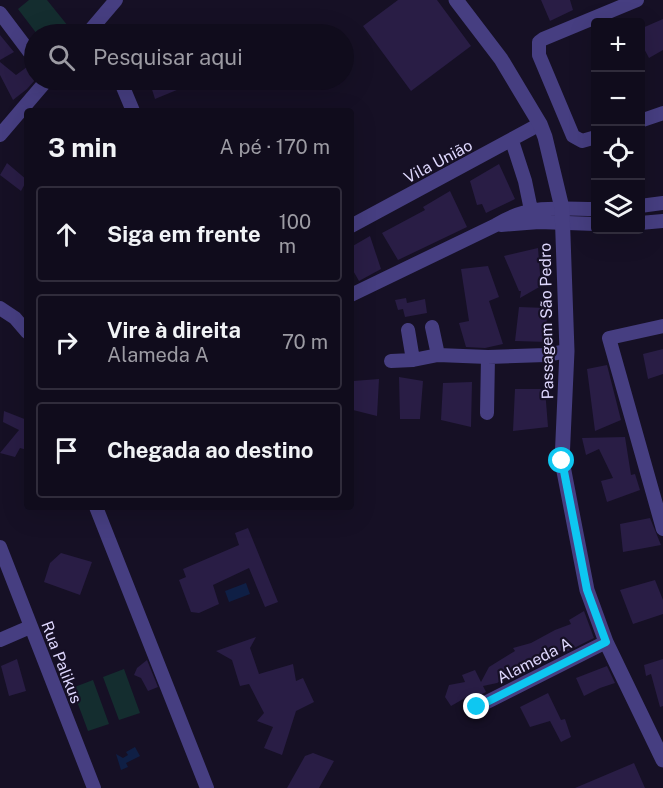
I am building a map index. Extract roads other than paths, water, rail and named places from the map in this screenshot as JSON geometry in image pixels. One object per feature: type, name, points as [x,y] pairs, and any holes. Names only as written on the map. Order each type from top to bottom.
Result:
[{"type":"street","points":[[102,24],[116,0]]},
{"type":"street","name":"Passagem São Pedro","points":[[456,0],[501,59],[540,124],[544,137],[562,216],[567,351],[562,461],[587,590],[635,713],[663,760]]},
{"type":"street","points":[[591,138],[582,141],[573,136],[539,55],[539,42],[637,0]]},
{"type":"street","points":[[0,13],[24,45]]},
{"type":"street","points":[[0,135],[38,90]]},
{"type":"street","points":[[124,90],[132,108]]},
{"type":"street","points":[[645,119],[663,113]]},
{"type":"street","name":"Vila União","points":[[354,224],[540,124]]},
{"type":"street","points":[[512,141],[525,181],[531,210]]},
{"type":"street","points":[[645,205],[663,203]]},
{"type":"street","points":[[496,225],[539,222],[591,209]]},
{"type":"street","points":[[354,294],[496,225],[510,216],[531,210],[591,223]]},
{"type":"street","points":[[645,223],[663,221]]},
{"type":"street","points":[[0,308],[15,318],[24,328]]},
{"type":"street","points":[[663,326],[609,339],[663,529]]},
{"type":"street","points":[[432,327],[438,355]]},
{"type":"street","points":[[408,330],[413,360]]},
{"type":"street","points":[[392,361],[438,355],[488,357],[546,355],[567,351]]},
{"type":"street","points":[[488,357],[488,413]]},
{"type":"street","points":[[97,510],[207,788]]},
{"type":"street","name":"Rua Palikus","points":[[0,548],[94,788]]},
{"type":"street","points":[[0,640],[30,627]]},
{"type":"street","name":"Alameda A","points":[[477,707],[606,642]]},
{"type":"water","points":[[246,583],[250,594],[229,602],[225,591]]},
{"type":"water","points":[[135,747],[140,756],[126,763],[128,767],[121,770],[116,754],[123,758],[128,755],[126,752]]}]
